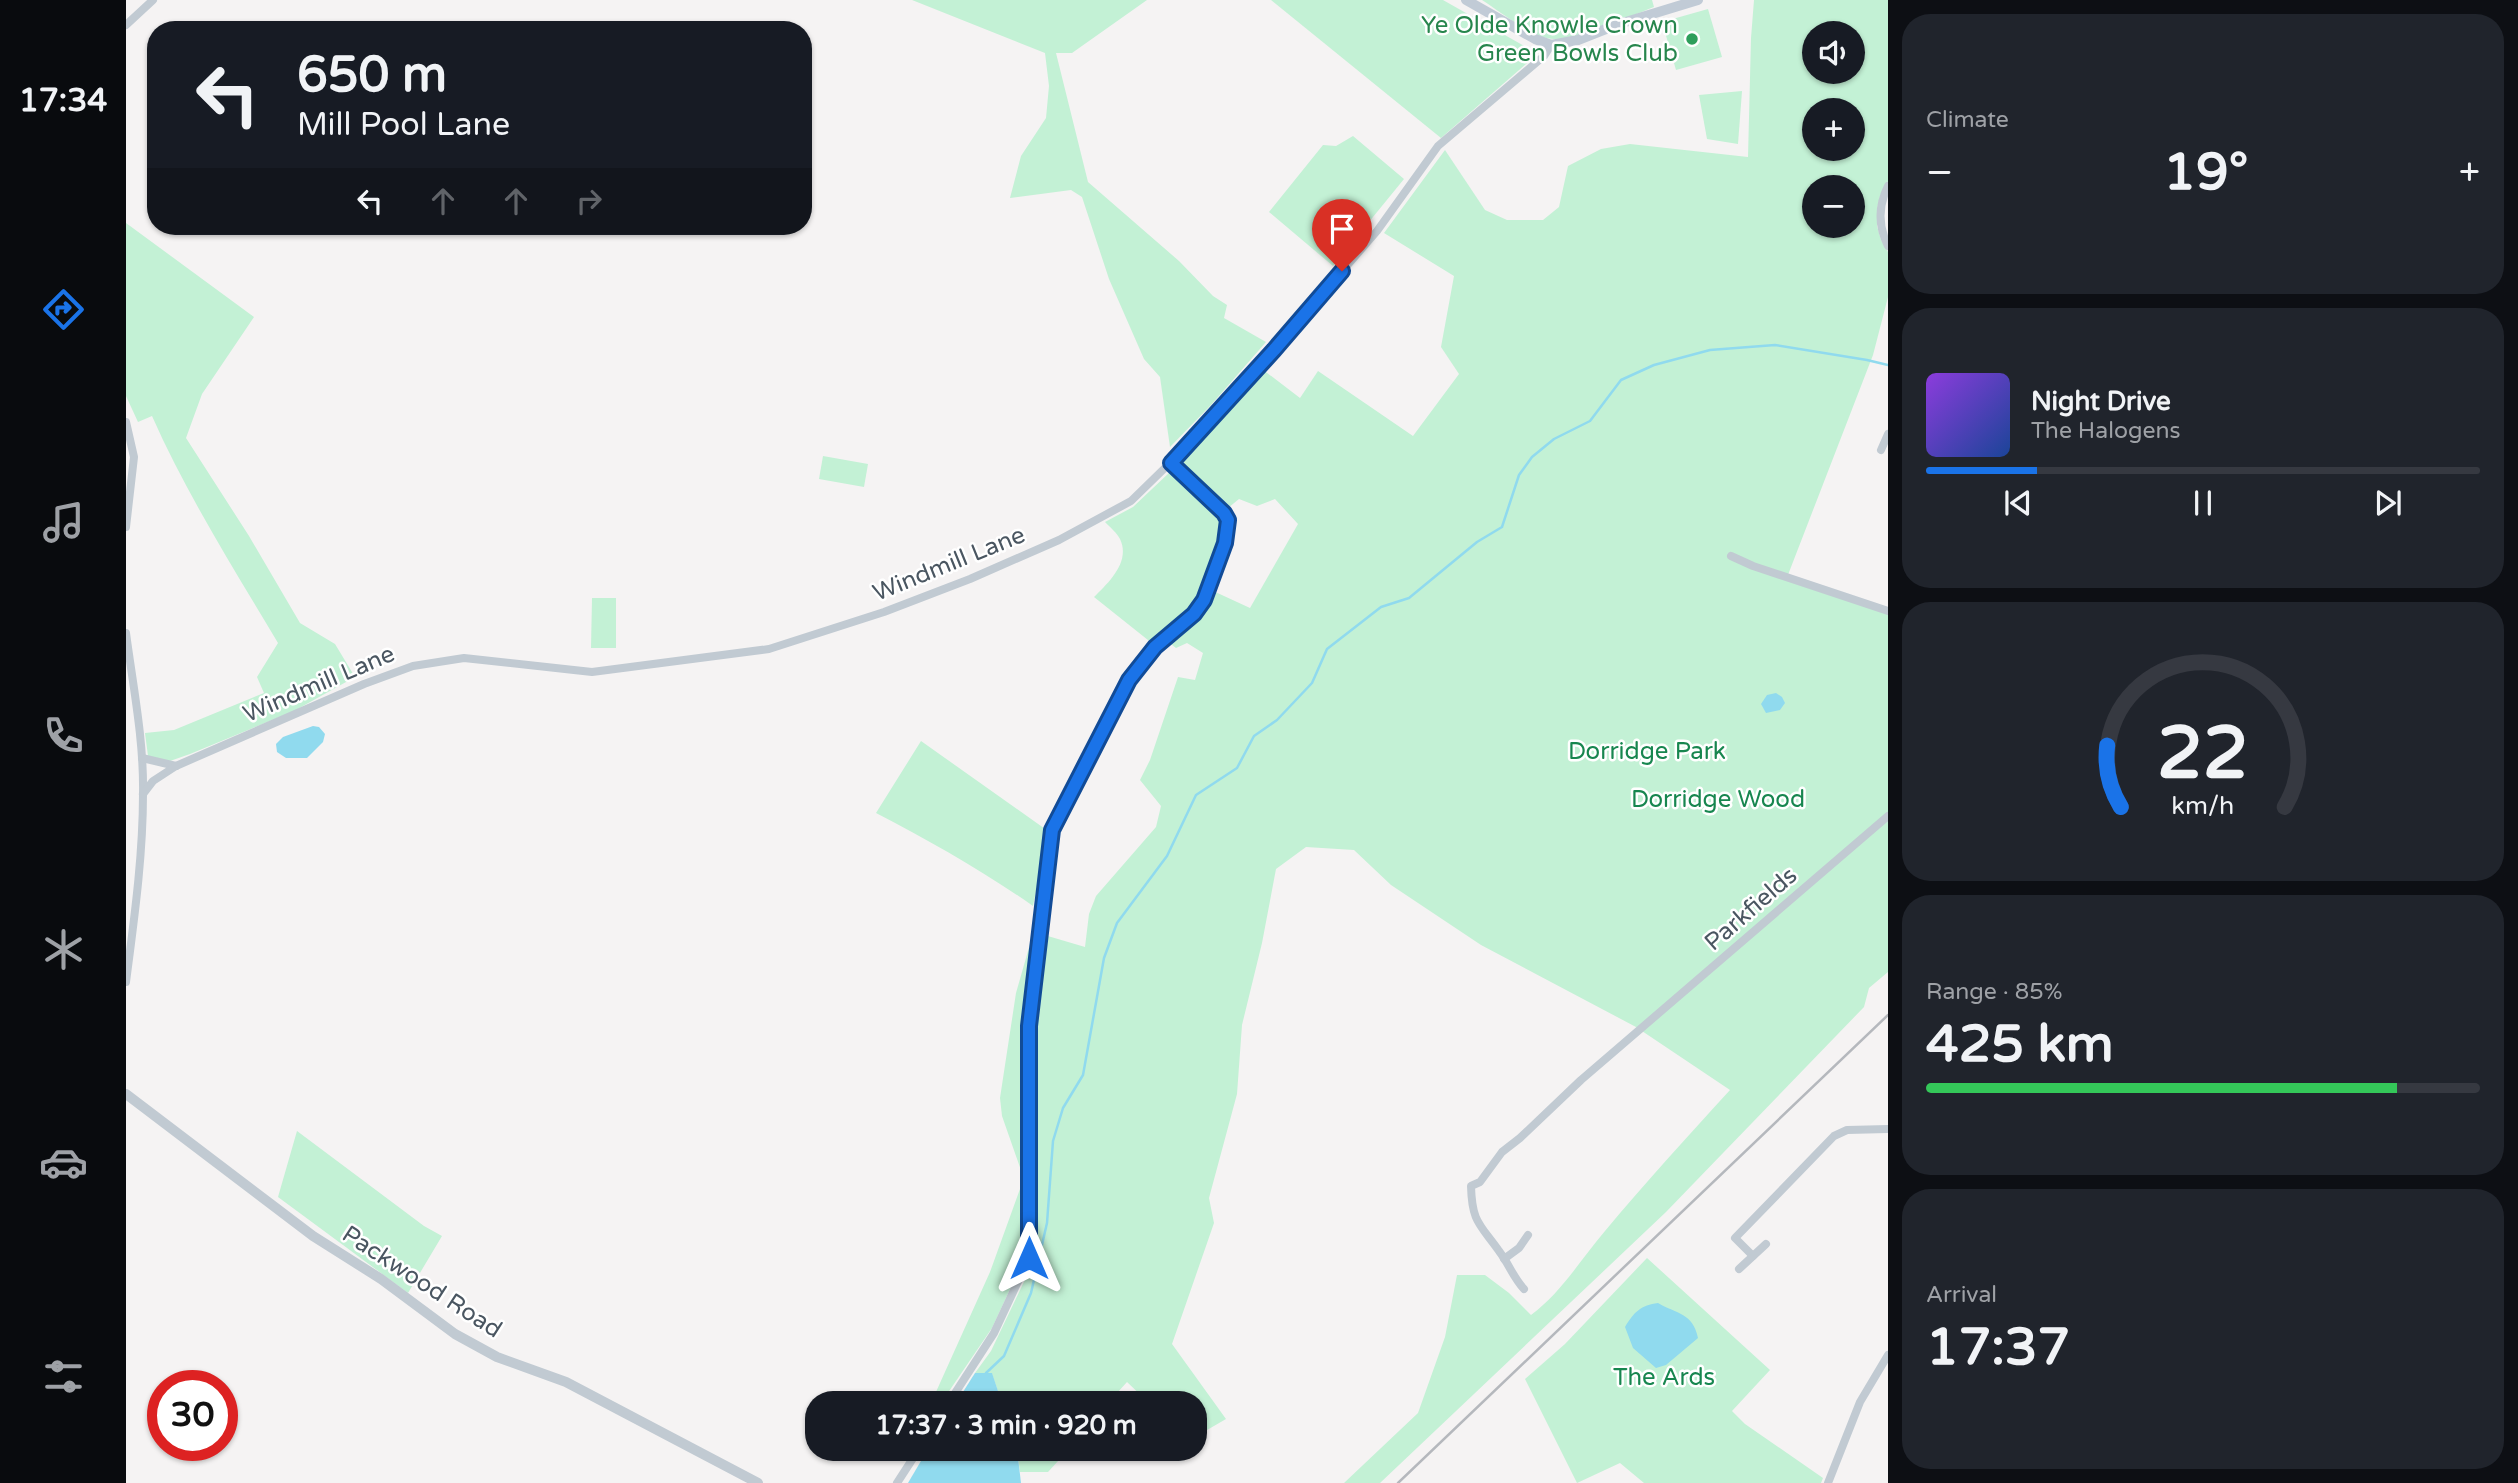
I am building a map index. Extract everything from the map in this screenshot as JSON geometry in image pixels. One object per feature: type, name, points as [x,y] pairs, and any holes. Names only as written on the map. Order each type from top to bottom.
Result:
[{"type":"main road","points":[[1466,0],[1535,40],[1551,45],[1578,40],[1616,25],[1698,0]]},
{"type":"street","points":[[126,25],[153,0]]},
{"type":"street","name":"Windmill Lane","points":[[143,794],[153,781],[176,766],[364,684],[413,666],[464,658],[592,672],[769,649],[884,612],[1059,540],[1131,501],[1171,463],[1377,231],[1438,146],[1544,56],[1551,45]]},
{"type":"street","points":[[1888,186],[1880,217],[1880,226],[1888,246]]},
{"type":"street","points":[[126,422],[134,457],[126,527]]},
{"type":"street","points":[[1881,450],[1888,434]]},
{"type":"street","points":[[956,1391],[994,1332],[1029,1258],[1029,1026],[1052,830],[1129,680],[1155,647],[1194,614],[1204,600],[1227,533],[1228,520],[1223,512],[1171,463]]},
{"type":"street","points":[[1731,556],[1888,611]]},
{"type":"street","points":[[126,633],[142,758],[143,794],[136,899],[126,982]]},
{"type":"street","points":[[142,758],[176,766]]},
{"type":"street","name":"Parkfields","points":[[1504,1259],[1476,1219],[1471,1186],[1480,1182],[1501,1154],[1639,1030],[1888,816]]},
{"type":"street","name":"Packwood Road","points":[[126,1094],[313,1236],[381,1279],[455,1334],[496,1357],[566,1382],[758,1483]]},
{"type":"street","points":[[1753,1256],[1735,1238],[1834,1136],[1847,1130],[1888,1129]]},
{"type":"street","points":[[1524,1289],[1513,1277],[1504,1259],[1519,1248],[1528,1235]]},
{"type":"street","points":[[1739,1269],[1766,1244]]},
{"type":"street","points":[[1828,1483],[1860,1402],[1888,1355]]},
{"type":"street","points":[[897,1483],[911,1461]]},
{"type":"green space","points":[[912,0],[1147,0],[1072,53],[1056,53],[1088,182],[1179,261],[1213,296],[1227,305],[1224,318],[1266,342],[1170,447],[1160,377],[1144,359],[1109,279],[1082,197],[1071,190],[1010,198],[1021,156],[1046,118],[1049,86],[1045,53]]},
{"type":"green space","points":[[1271,0],[1443,0],[1533,51],[1534,57],[1441,138]]},
{"type":"green space","points":[[1482,0],[1652,0],[1654,7],[1590,32],[1554,39],[1527,30]]},
{"type":"green space","points":[[1754,0],[1888,0],[1888,181],[1880,196],[1877,226],[1888,252],[1888,297],[1873,355],[1786,580],[1888,613],[1888,972],[1869,988],[1864,1007],[1666,1212],[1380,1483],[1344,1483],[1418,1413],[1445,1337],[1457,1275],[1485,1275],[1509,1293],[1531,1315],[1561,1286],[1620,1213],[1730,1090],[1636,1027],[1481,945],[1391,885],[1354,850],[1306,847],[1276,869],[1242,1025],[1237,1094],[1209,1198],[1214,1223],[1172,1344],[1206,1391],[1136,1391],[1127,1382],[1119,1391],[998,1391],[992,1374],[975,1373],[991,1351],[1032,1265],[1034,1100],[1031,1027],[1041,934],[1085,947],[1089,914],[1096,896],[1156,827],[1161,806],[1140,780],[1150,760],[1178,677],[1195,680],[1203,653],[1187,643],[1176,648],[1167,641],[1211,590],[1250,608],[1298,524],[1275,499],[1257,506],[1239,499],[1228,508],[1214,499],[1179,463],[1262,369],[1300,398],[1318,371],[1413,436],[1459,374],[1441,347],[1454,276],[1384,233],[1445,150],[1485,210],[1507,220],[1543,220],[1559,207],[1568,166],[1601,149],[1630,144],[1748,157]]},
{"type":"green space","name":"Ye Olde Knowle Crown Green Bowls Club","points":[[1708,9],[1722,57],[1676,70],[1662,22]]},
{"type":"green space","name":"Ye Olde Knowle Crown Green Bowls Club","points":[[1742,91],[1738,144],[1707,139],[1699,95]]},
{"type":"green space","points":[[1353,136],[1404,179],[1333,266],[1269,212],[1323,145],[1336,146]]},
{"type":"green space","points":[[126,223],[254,317],[202,394],[186,438],[249,536],[300,623],[335,644],[355,677],[294,711],[170,761],[148,756],[145,733],[174,730],[264,693],[257,677],[278,643],[196,503],[152,416],[138,422],[126,396]]},
{"type":"green space","points":[[823,456],[868,464],[864,487],[819,479]]},
{"type":"green space","points":[[1170,472],[1223,523],[1221,545],[1193,611],[1153,644],[1094,597],[1116,571],[1123,556],[1120,539],[1105,522],[1133,507]]},
{"type":"green space","points":[[592,598],[616,598],[616,648],[591,648]]},
{"type":"green space","points":[[921,741],[1048,831],[1033,906],[956,857],[876,813]]},
{"type":"green space","points":[[1034,930],[1024,1025],[1023,1176],[1002,1116],[1000,1098],[1016,993]]},
{"type":"green space","points":[[297,1131],[424,1226],[442,1236],[408,1293],[278,1197]]},
{"type":"green space","points":[[1024,1178],[1025,1257],[992,1328],[949,1391],[936,1391],[990,1272]]},
{"type":"green space","name":"The Ards","points":[[1647,1258],[1770,1370],[1732,1411],[1745,1424],[1823,1478],[1821,1483],[1644,1483],[1620,1463],[1577,1483],[1525,1379],[1565,1344]]},
{"type":"green space","points":[[1207,1393],[1226,1419],[1207,1430]]},
{"type":"green space","points":[[1019,1461],[1058,1461],[1048,1472],[1020,1472]]},
{"type":"water","points":[[1776,693],[1785,703],[1780,710],[1766,713],[1761,704],[1767,695]]},
{"type":"water","points":[[313,726],[319,727],[325,734],[323,742],[307,758],[286,758],[277,752],[276,744],[283,737]]},
{"type":"water","points":[[1658,1303],[1688,1319],[1698,1338],[1666,1365],[1656,1368],[1633,1348],[1625,1327],[1638,1310]]},
{"type":"water","points":[[975,1373],[992,1373],[998,1391],[964,1391]]},
{"type":"water","points":[[921,1461],[1018,1461],[1021,1483],[908,1483]]},
{"type":"waterway","points":[[986,1373],[1004,1356],[1031,1293],[1047,1223],[1053,1141],[1063,1108],[1083,1075],[1104,958],[1117,923],[1167,856],[1196,795],[1237,768],[1254,736],[1277,720],[1312,683],[1327,649],[1381,607],[1409,598],[1477,542],[1502,527],[1519,475],[1532,457],[1554,439],[1590,421],[1621,380],[1654,365],[1710,350],[1775,345],[1888,365]]},
{"type":"railway","points":[[1398,1483],[1888,1015]]},
{"type":"place","name":"Ye Olde Knowle Crown Green Bowls Club","points":[[1692,39]]},
{"type":"route","points":[[1029,1258],[1029,1026],[1052,830],[1129,680],[1155,647],[1194,614],[1204,600],[1225,543],[1228,520],[1224,513],[1171,463],[1342,271]]},
{"type":"park label","name":"Dorridge Park","points":[[1647,751]]},
{"type":"park label","name":"Dorridge Wood","points":[[1718,799]]}]
